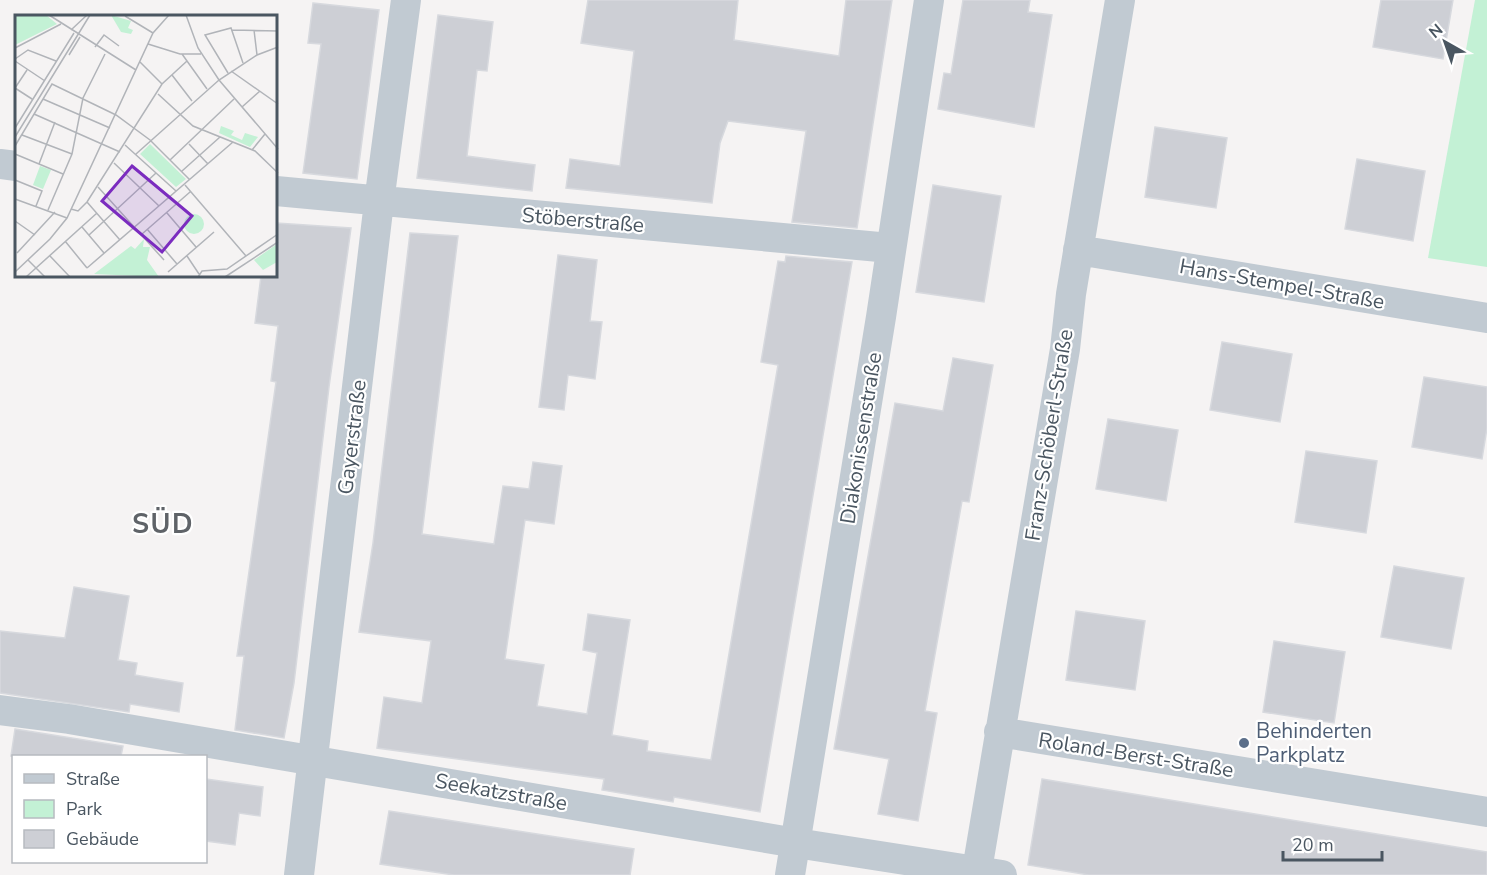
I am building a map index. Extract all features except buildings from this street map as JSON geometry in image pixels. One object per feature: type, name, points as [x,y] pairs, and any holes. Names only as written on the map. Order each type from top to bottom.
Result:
[{"type":"street","name":"Gayerstraße","points":[[299,875],[379,202],[406,0]]},
{"type":"street","name":"Diakonissenstraße","points":[[790,875],[929,0]]},
{"type":"street","name":"Franz-Schöberl-Straße","points":[[990,873],[999,732],[1065,349],[1078,250],[1120,0]]},
{"type":"street","points":[[0,164],[15,166]]},
{"type":"street","name":"Stöberstraße","points":[[278,191],[890,248]]},
{"type":"street","name":"Hans-Stempel-Straße","points":[[1078,250],[1487,318]]},
{"type":"street","name":"Seekatzstraße","points":[[0,710],[313,760],[796,843],[990,873]]},
{"type":"street","name":"Roland-Berst-Straße","points":[[999,732],[1487,812]]},
{"type":"green space","points":[[1475,0],[1487,0],[1487,267],[1428,258]]},
{"type":"place","name":"Behinderten Parkplatz","points":[[1244,743]]},
{"type":"district","name":"SÜD","points":[[163,524]]}]
